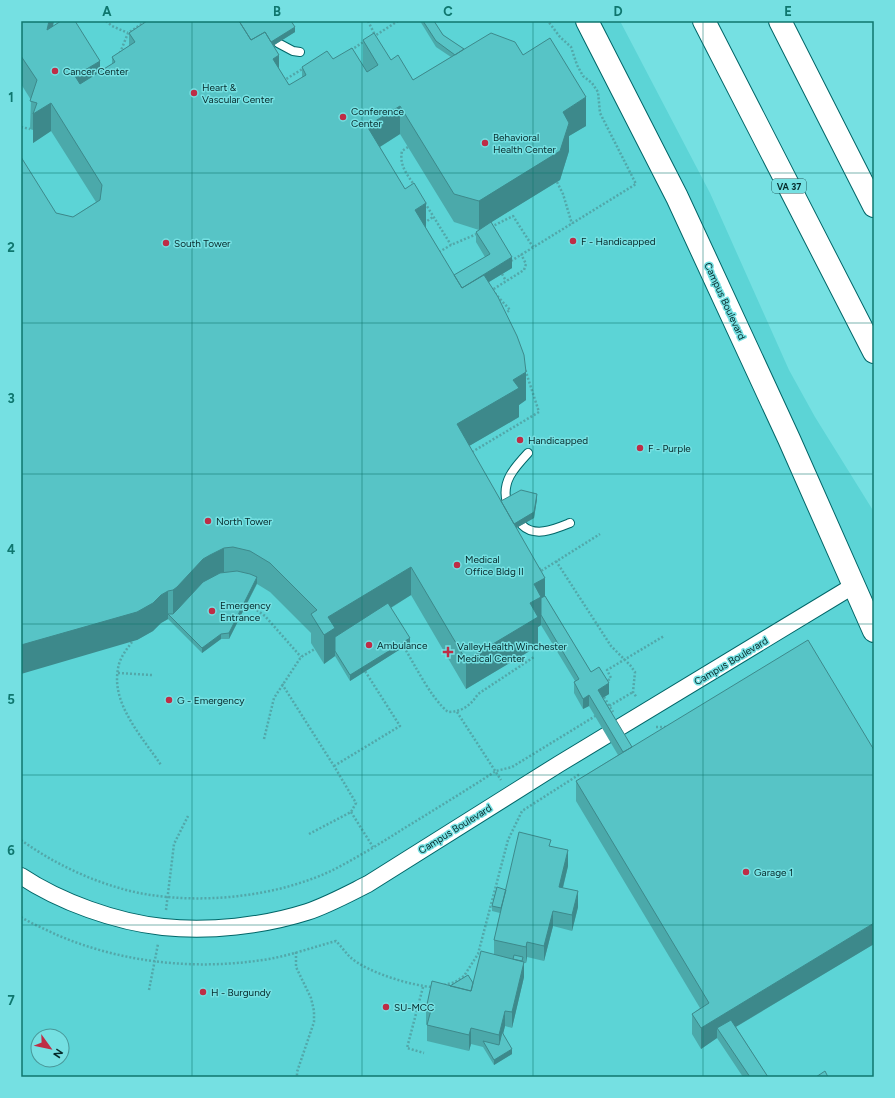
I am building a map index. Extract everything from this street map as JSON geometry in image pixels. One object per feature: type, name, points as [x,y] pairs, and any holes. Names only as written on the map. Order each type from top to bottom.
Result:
[{"type":"main road","name":"Campus Boulevard","points":[[587,21],[677,197],[789,439],[874,631]]},
{"type":"main road","name":"VA 37","points":[[704,21],[874,352]]},
{"type":"main road","points":[[780,21],[874,206]]},
{"type":"street","name":"Campus Boulevard","points":[[21,876],[46,890],[87,908],[112,916],[163,927],[220,927],[259,923],[307,912],[368,884],[559,764],[853,586]]},
{"type":"lane","points":[[278,43],[293,51],[300,52]]},
{"type":"lane","points":[[507,503],[504,495],[510,476],[517,464],[528,453]]},
{"type":"lane","points":[[522,525],[525,528],[536,531],[548,531],[570,523]]},
{"type":"path","points":[[106,21],[112,26],[128,32]]},
{"type":"path","points":[[120,54],[128,32],[146,21]]},
{"type":"path","points":[[368,21],[379,42]]},
{"type":"path","points":[[348,52],[398,21]]},
{"type":"path","points":[[509,262],[636,184],[600,113],[598,92],[592,83],[583,76],[577,65],[571,47],[560,37],[548,21]]},
{"type":"path","points":[[279,83],[308,66]]},
{"type":"path","points":[[21,127],[30,129]]},
{"type":"path","points":[[408,147],[402,151],[402,165],[418,191]]},
{"type":"path","points":[[557,182],[563,194],[572,224]]},
{"type":"path","points":[[422,197],[451,245]]},
{"type":"path","points":[[488,229],[514,216],[533,247]]},
{"type":"path","points":[[422,224],[434,217]]},
{"type":"path","points":[[433,255],[480,232]]},
{"type":"path","points":[[500,316],[510,310],[492,290],[524,270],[526,264],[521,254]]},
{"type":"path","points":[[502,274],[506,281]]},
{"type":"path","points":[[475,457],[472,451],[539,412],[524,366]]},
{"type":"path","points":[[537,565],[541,571],[600,534]]},
{"type":"path","points":[[556,561],[611,646],[635,672],[633,692],[604,710]]},
{"type":"path","points":[[247,603],[265,616],[301,657]]},
{"type":"path","points":[[603,684],[611,678],[607,670],[664,636]]},
{"type":"path","points":[[132,642],[122,657],[118,673],[119,696],[125,712],[160,764]]},
{"type":"path","points":[[404,647],[439,703],[448,712],[457,712],[472,703],[478,694],[534,657]]},
{"type":"path","points":[[264,739],[274,698],[301,657],[315,649]]},
{"type":"path","points":[[334,766],[400,726],[365,671]]},
{"type":"path","points":[[118,673],[152,675]]},
{"type":"path","points":[[282,684],[356,803],[350,812],[310,834]]},
{"type":"path","points":[[457,712],[496,771]]},
{"type":"path","points":[[21,840],[47,858],[69,869],[116,887],[140,893],[187,898],[226,897],[255,893],[286,886],[334,869],[373,847],[496,771],[512,767],[598,714]]},
{"type":"path","points":[[660,733],[656,727],[668,727]]},
{"type":"path","points":[[441,986],[455,982],[464,976],[478,954],[508,840],[522,811],[585,771]]},
{"type":"path","points":[[350,812],[373,847]]},
{"type":"path","points":[[168,896],[174,844],[188,816]]},
{"type":"path","points":[[21,917],[50,932],[91,948],[117,955],[184,965],[213,965],[269,959],[336,941],[351,958],[360,965],[376,973],[423,987],[436,987]]},
{"type":"path","points":[[296,952],[296,967],[311,998],[314,1011],[314,1022],[297,1072],[297,1077]]},
{"type":"path","points":[[149,990],[154,961]]},
{"type":"path","points":[[423,987],[407,1048],[424,1053]]},
{"type":"shaded area","name":"ValleyHealth Winchester Medical Center","points":[[21,21],[620,21],[710,193],[789,370],[815,417],[874,512],[874,1077],[21,1077]]},
{"type":"building","points":[[21,21],[49,21],[47,30],[61,21],[75,21],[100,61],[75,76],[80,84],[115,62],[112,57],[135,42],[129,33],[147,21],[239,21],[251,40],[265,32],[279,55],[273,59],[289,85],[306,75],[302,67],[327,51],[333,59],[352,48],[367,72],[378,65],[363,40],[374,33],[391,60],[398,55],[413,80],[491,33],[515,42],[523,55],[550,38],[586,97],[563,112],[569,123],[560,151],[479,201],[454,194],[400,106],[367,126],[405,189],[414,183],[426,203],[415,210],[462,288],[484,275],[498,297],[517,336],[524,355],[526,372],[513,380],[519,388],[457,424],[545,578],[534,584],[541,597],[530,603],[538,617],[466,660],[411,567],[328,617],[335,628],[324,635],[311,614],[317,610],[270,563],[250,551],[233,547],[224,548],[203,559],[177,587],[161,595],[153,603],[137,612],[21,645],[21,157],[56,213],[73,217],[100,200],[102,185],[51,103],[33,114],[37,103],[30,101],[37,80],[21,56]]},
{"type":"building","points":[[239,21],[291,21],[295,27],[271,42],[265,32],[251,40]]},
{"type":"building","points":[[423,21],[434,21],[443,35],[464,49],[455,55],[436,41]]},
{"type":"building","points":[[491,222],[512,257],[462,288],[454,275],[490,254],[476,232]]},
{"type":"building","points":[[521,490],[537,494],[534,512],[514,524],[501,501]]},
{"type":"building","name":"Emergency Entrance","points":[[237,571],[257,577],[229,633],[221,634],[202,648],[168,614],[173,614],[203,582],[220,573]]},
{"type":"building","points":[[545,596],[591,672],[599,667],[609,683],[598,690],[632,747],[623,752],[589,695],[583,699],[574,682],[579,679],[541,615],[541,598]]},
{"type":"building","name":"Ambulance","points":[[388,603],[410,638],[350,675],[335,651],[335,637]]},
{"type":"building","name":"Garage 1","points":[[808,640],[874,750],[874,923],[701,1028],[692,1014],[709,1003],[576,781]]},
{"type":"building","points":[[519,832],[551,840],[549,846],[568,850],[559,887],[578,891],[572,915],[553,911],[544,946],[527,942],[526,947],[494,940]]},
{"type":"building","points":[[497,887],[506,890],[501,908],[492,906]]},
{"type":"building","points":[[481,951],[524,962],[512,1012],[505,1011],[499,1035],[471,1028],[469,1035],[427,1025],[431,1010],[426,1009],[432,981],[471,991]]},
{"type":"building","points":[[514,955],[523,957],[522,961],[513,959]]},
{"type":"building","points":[[468,975],[473,983],[471,991],[450,986]]},
{"type":"building","points":[[731,1020],[768,1077],[750,1077],[717,1028]]},
{"type":"building","points":[[502,1032],[512,1049],[494,1060],[483,1041],[499,1045]]},
{"type":"building","points":[[825,1071],[828,1077],[816,1077]]},
{"type":"place","name":"Cancer Center","points":[[55,71]]},
{"type":"place","name":"Heart & Vascular Center","points":[[194,93]]},
{"type":"place","name":"Conference Center","points":[[343,117]]},
{"type":"place","name":"Behavioral Health Center","points":[[485,143]]},
{"type":"place","name":"F - Handicapped","points":[[573,241]]},
{"type":"place","name":"South Tower","points":[[166,243]]},
{"type":"place","name":"Handicapped","points":[[520,440]]},
{"type":"place","name":"F - Purple","points":[[640,448]]},
{"type":"place","name":"North Tower","points":[[208,521]]},
{"type":"place","name":"Medical Office Bldg II","points":[[457,565]]},
{"type":"place","name":"Emergency Entrance","points":[[212,611]]},
{"type":"place","name":"Ambulance","points":[[369,645]]},
{"type":"place","name":"ValleyHealth Winchester Medical Center","points":[[448,652]]},
{"type":"place","name":"G - Emergency","points":[[169,700]]},
{"type":"place","name":"Garage 1","points":[[746,872]]},
{"type":"place","name":"H - Burgundy","points":[[203,992]]},
{"type":"place","name":"SU-MCC","points":[[386,1007]]}]
